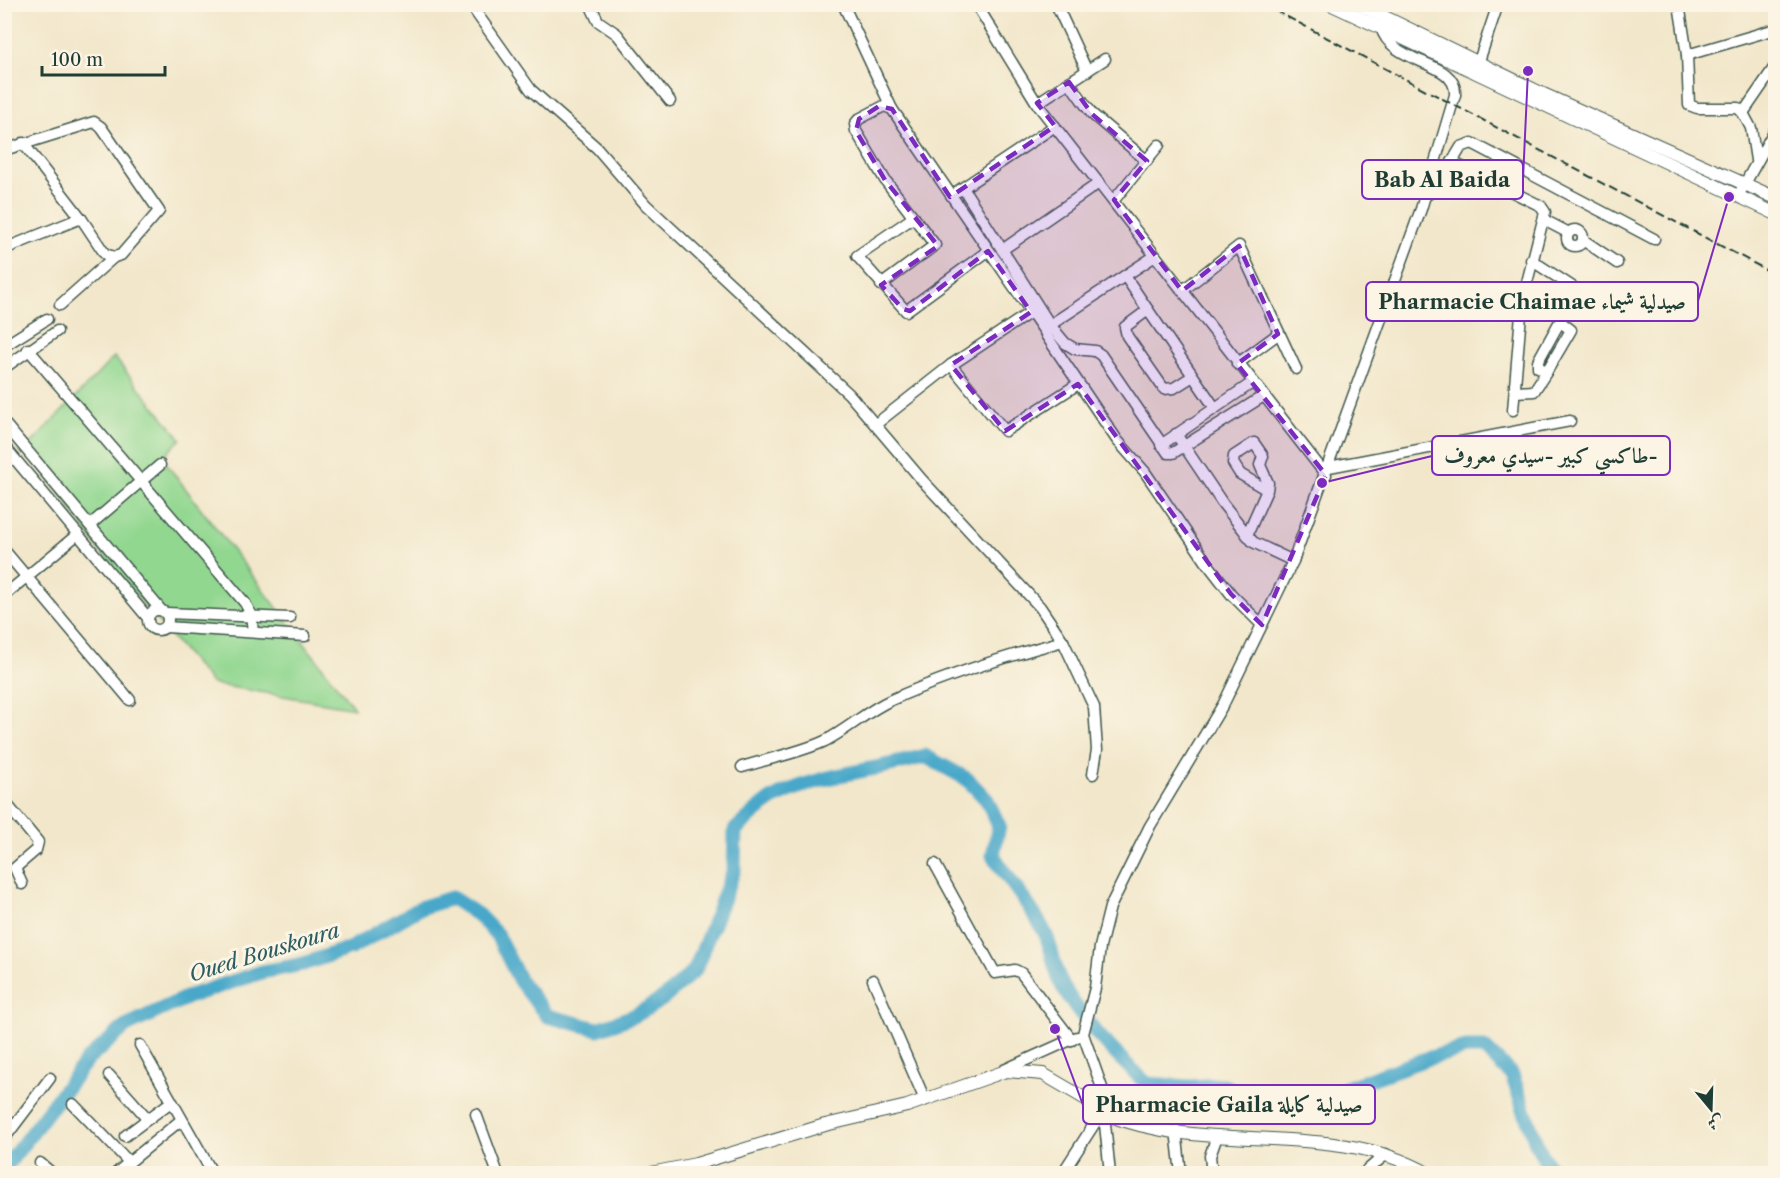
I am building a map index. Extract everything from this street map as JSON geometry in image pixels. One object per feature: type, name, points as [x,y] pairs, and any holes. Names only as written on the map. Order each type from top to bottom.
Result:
[{"type":"street","points":[[470,4],[531,90],[597,148],[646,204],[849,394],[922,480],[1040,607],[1063,642],[1094,707],[1097,730],[1093,774]]},
{"type":"street","points":[[590,4],[598,21],[617,34],[670,101]]},
{"type":"street","points":[[843,4],[892,110],[950,197],[988,251],[1048,328],[1078,384],[1117,440],[1146,472],[1231,594],[1262,625]]},
{"type":"street","points":[[976,4],[1037,103],[1262,397],[1327,471]]},
{"type":"street","points":[[1056,4],[1087,70]]},
{"type":"street","points":[[1330,4],[1776,214]]},
{"type":"street","points":[[1358,4],[1573,108],[1776,198]]},
{"type":"street","points":[[1479,61],[1498,4]]},
{"type":"street","points":[[1679,4],[1687,55],[1689,105],[1694,108],[1738,108],[1751,128],[1756,160]]},
{"type":"street","points":[[1110,1173],[1106,1109],[1083,1034],[1092,1003],[1102,934],[1115,892],[1150,826],[1224,703],[1293,561],[1425,196],[1451,112],[1455,86],[1445,73],[1389,45],[1381,27]]},
{"type":"street","points":[[1687,55],[1776,29]]},
{"type":"street","points":[[1037,103],[1105,59]]},
{"type":"street","points":[[1743,113],[1776,65]]},
{"type":"street","points":[[1069,82],[1092,114],[1147,161]]},
{"type":"street","points":[[881,285],[935,245],[885,180],[856,131],[855,124],[859,119],[879,106],[892,110]]},
{"type":"street","points":[[4,150],[94,122],[101,127],[159,211],[121,255],[114,257],[60,305]]},
{"type":"street","points":[[950,197],[1055,126]]},
{"type":"street","points":[[1738,196],[1756,160],[1776,128]]},
{"type":"street","points":[[1425,196],[1436,189],[1461,147],[1472,143],[1654,239]]},
{"type":"street","points":[[23,144],[81,218],[105,254],[114,257]]},
{"type":"street","points":[[1114,201],[1159,145]]},
{"type":"street","points":[[1452,162],[1541,207],[1545,212],[1531,261],[1519,323],[1513,410]]},
{"type":"street","points":[[1002,250],[1098,183]]},
{"type":"street","points":[[963,188],[1002,250],[1030,305]]},
{"type":"street","points":[[914,217],[857,256],[903,309],[910,311],[988,251]]},
{"type":"street","points":[[4,249],[81,218]]},
{"type":"street","points":[[1544,220],[1569,233],[1567,240],[1577,246],[1583,240],[1617,263]]},
{"type":"street","points":[[1182,291],[1239,246],[1296,369]]},
{"type":"street","points":[[1048,328],[1155,256]]},
{"type":"street","points":[[1531,261],[1608,310]]},
{"type":"street","points":[[1125,276],[1215,408]]},
{"type":"street","points":[[876,424],[1030,305]]},
{"type":"street","points":[[1148,310],[1128,323],[1125,327],[1127,336],[1164,389],[1174,388],[1193,375]]},
{"type":"street","points":[[7,340],[47,319]]},
{"type":"street","points":[[1048,328],[1069,346],[1095,351],[1101,355],[1161,445],[1171,454],[1262,397]]},
{"type":"street","points":[[4,368],[28,349],[57,331]]},
{"type":"street","points":[[1237,364],[1278,334]]},
{"type":"street","points":[[28,349],[245,603],[251,617],[253,632]]},
{"type":"street","points":[[951,365],[1005,431],[1078,384]]},
{"type":"street","points":[[1515,392],[1534,391],[1547,371]]},
{"type":"street","points":[[1161,445],[1252,383]]},
{"type":"street","points":[[1327,471],[1570,421]]},
{"type":"street","points":[[4,423],[163,611],[168,620],[166,627]]},
{"type":"street","points":[[1176,434],[1247,535],[1260,548],[1293,561]]},
{"type":"street","points":[[4,446],[148,618],[155,630],[166,627],[305,636]]},
{"type":"street","points":[[90,525],[160,465]]},
{"type":"street","points":[[1247,535],[1268,490]]},
{"type":"street","points":[[7,593],[78,534]]},
{"type":"street","points":[[4,550],[130,700]]},
{"type":"street","points":[[148,618],[151,612],[163,611],[290,618]]},
{"type":"street","points":[[271,618],[271,633]]},
{"type":"street","points":[[742,767],[826,740],[856,718],[890,701],[978,665],[1063,642]]},
{"type":"street","points":[[4,801],[38,842],[36,850],[10,869],[22,884]]},
{"type":"street","points":[[935,864],[995,974],[1016,970],[1021,972],[1072,1040]]},
{"type":"street","points":[[873,980],[925,1100]]},
{"type":"street","points":[[646,1173],[696,1164],[825,1125],[925,1100],[997,1072],[1083,1034]]},
{"type":"street","points":[[140,1045],[213,1173]]},
{"type":"street","points":[[997,1072],[1025,1070],[1043,1074],[1106,1109],[1163,1129],[1218,1136],[1336,1145],[1386,1154],[1429,1173]]},
{"type":"street","points":[[109,1075],[148,1119]]},
{"type":"street","points":[[4,1139],[50,1078]]},
{"type":"street","points":[[125,1136],[171,1102]]},
{"type":"street","points":[[73,1104],[128,1161]]},
{"type":"street","points":[[1062,1173],[1106,1109]]},
{"type":"street","points":[[476,1114],[498,1173]]},
{"type":"street","points":[[115,1173],[181,1120]]},
{"type":"street","points":[[1176,1130],[1181,1173]]},
{"type":"street","points":[[1212,1173],[1210,1156],[1218,1136]]},
{"type":"street","points":[[1364,1173],[1386,1154]]},
{"type":"street","points":[[40,1163],[52,1173]]},
{"type":"highlighted area","points":[[1069,82],[1092,114],[1147,161],[1114,200],[1182,291],[1239,246],[1278,334],[1237,364],[1326,475],[1262,625],[1231,594],[1078,384],[1005,431],[951,365],[1031,312],[988,251],[910,311],[903,309],[881,285],[938,246],[885,180],[856,131],[859,119],[879,106],[892,109],[950,197],[1055,126],[1037,103]]},
{"type":"green space","points":[[114,357],[181,439],[162,458],[354,708],[212,684],[111,566],[27,448]]},
{"type":"waterway","name":"Oued Bouskoura","points":[[4,1169],[87,1060],[126,1026],[190,996],[262,972],[303,964],[351,948],[420,908],[452,898],[478,915],[497,935],[520,981],[547,1016],[598,1029],[636,1015],[664,998],[695,970],[734,870],[735,830],[767,803],[796,788],[832,777],[925,756],[967,779],[987,800],[999,826],[993,855],[1044,931],[1063,987],[1091,1026],[1147,1084],[1190,1087],[1221,1085],[1266,1100],[1302,1104],[1426,1059],[1466,1048],[1484,1048],[1512,1075],[1536,1143],[1552,1174]]},
{"type":"railway","points":[[1263,4],[1776,275]]},
{"type":"place","name":"Bab Al Baida","points":[[1528,71]]},
{"type":"place","name":"Pharmacie Chaimae صيدلية شيماء","points":[[1729,197]]},
{"type":"place","name":"طاكسي كبير -سيدي معروف-","points":[[1322,483]]},
{"type":"place","name":"Pharmacie Gaila صيدلية كايلة","points":[[1055,1029]]}]
